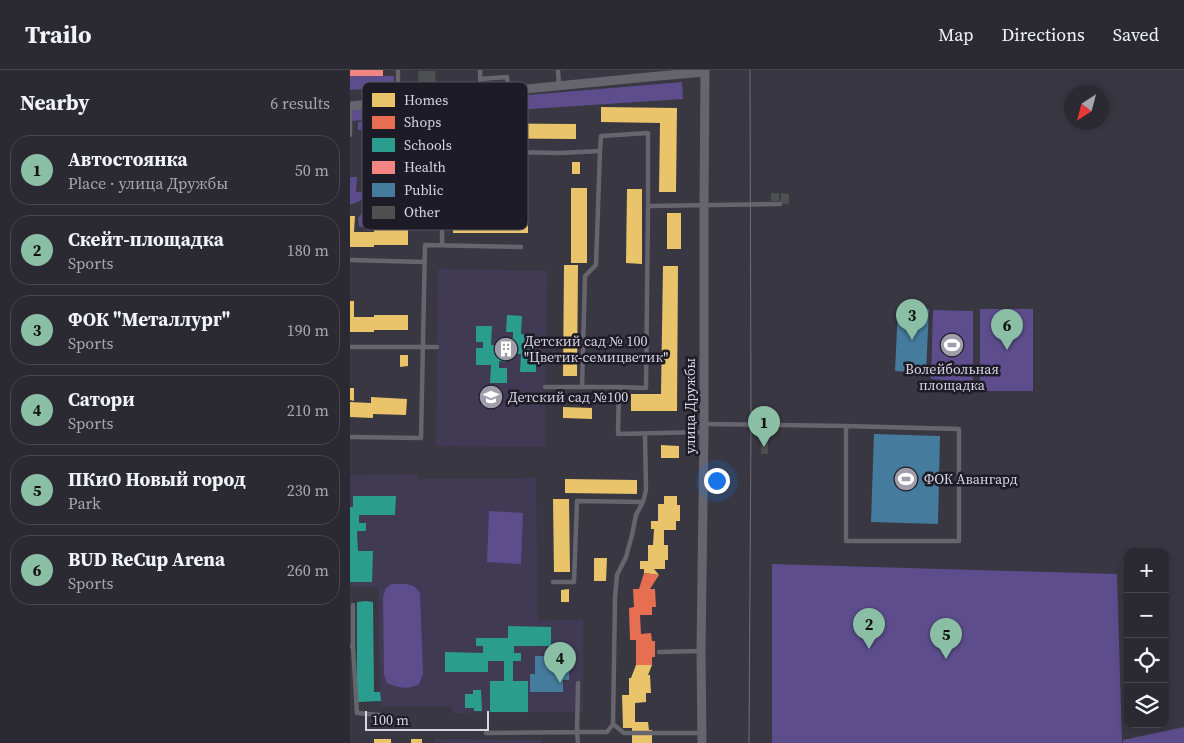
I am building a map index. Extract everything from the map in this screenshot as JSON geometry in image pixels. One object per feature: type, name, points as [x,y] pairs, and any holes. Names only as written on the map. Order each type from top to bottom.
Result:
[{"type":"street","points":[[528,89],[659,73],[705,71]]},
{"type":"street","name":"улица Дружбы","points":[[702,743],[705,71]]},
{"type":"lane","points":[[480,70],[480,82]]},
{"type":"lane","points":[[558,70],[559,86]]},
{"type":"lane","points":[[480,79],[506,77],[507,82]]},
{"type":"lane","points":[[350,106],[350,135]]},
{"type":"lane","points":[[546,387],[646,388],[648,133],[601,136],[596,265],[585,276],[582,387]]},
{"type":"lane","points":[[528,152],[600,151]]},
{"type":"lane","points":[[648,206],[780,204]]},
{"type":"lane","points":[[442,230],[442,245]]},
{"type":"lane","points":[[350,438],[421,438],[425,245],[521,247]]},
{"type":"lane","points":[[350,260],[424,262]]},
{"type":"lane","points":[[350,347],[437,347]]},
{"type":"lane","points":[[619,387],[618,434],[644,434],[704,428],[846,426],[959,429],[959,541],[846,541],[846,426]]},
{"type":"lane","points":[[486,733],[607,732],[613,724],[617,575],[626,557],[636,515],[643,502],[646,490],[644,434]]},
{"type":"lane","points":[[553,582],[574,582],[576,501],[643,502]]},
{"type":"lane","points":[[354,605],[352,646],[357,713],[380,715]]},
{"type":"lane","points":[[659,652],[701,651]]},
{"type":"lane","points":[[578,683],[578,743]]},
{"type":"lane","points":[[613,724],[624,733],[702,733]]},
{"type":"shaded area","points":[[350,76],[394,76],[394,82],[362,82],[362,89],[350,90]]},
{"type":"shaded area","points":[[682,82],[683,99],[528,109],[528,95]]},
{"type":"shaded area","points":[[362,109],[362,120],[350,121],[350,110]]},
{"type":"shaded area","points":[[358,122],[362,122],[362,130],[358,130]]},
{"type":"shaded area","points":[[350,177],[357,177],[356,192],[362,192],[362,200],[350,205]]},
{"type":"shaded area","points":[[362,213],[362,227],[359,227],[358,218]]},
{"type":"shaded area","name":"Детский сад №100","points":[[438,269],[547,271],[545,447],[436,446]]},
{"type":"shaded area","points":[[980,309],[1033,309],[1033,391],[980,391]]},
{"type":"shaded area","name":"Волейбольная площадка","points":[[933,310],[973,311],[973,383],[931,379]]},
{"type":"shaded area","points":[[417,474],[418,479],[536,478],[538,621],[583,619],[583,712],[453,713],[452,706],[380,706],[378,587],[350,587],[350,475]]},
{"type":"shaded area","points":[[489,511],[523,513],[521,564],[487,562]]},
{"type":"shaded area","points":[[772,564],[1117,574],[1122,743],[772,743]]},
{"type":"shaded area","points":[[392,584],[414,586],[420,593],[423,674],[419,684],[407,688],[387,683],[384,675],[383,596],[386,588]]},
{"type":"shaded area","points":[[1184,727],[1184,743],[1123,743],[1123,740]]},
{"type":"shaded area","points":[[435,739],[542,740],[542,743],[435,743]]},
{"type":"building: Homes","points":[[601,107],[677,108],[676,192],[659,192],[660,123],[601,122]]},
{"type":"building: Homes","points":[[528,124],[576,124],[576,139],[528,139]]},
{"type":"building: Homes","points":[[572,162],[580,162],[580,174],[572,174]]},
{"type":"building: Homes","points":[[571,188],[587,188],[587,263],[571,263]]},
{"type":"building: Homes","points":[[627,189],[642,189],[642,264],[626,263]]},
{"type":"building: Homes","points":[[667,213],[681,213],[681,249],[667,249]]},
{"type":"building: Homes","points":[[350,216],[355,216],[354,232],[408,230],[408,245],[350,247]]},
{"type":"building: Homes","points":[[453,230],[528,230],[528,233],[453,233]]},
{"type":"building: Homes","points":[[564,265],[578,265],[577,376],[563,376]]},
{"type":"building: Homes","points":[[663,266],[678,266],[677,411],[631,411],[631,394],[661,394]]},
{"type":"building: Homes","points":[[350,301],[354,301],[354,317],[408,315],[408,330],[350,332]]},
{"type":"building: Homes","points":[[400,355],[408,355],[408,366],[400,367]]},
{"type":"building: Homes","points":[[350,388],[354,388],[354,401],[350,400]]},
{"type":"building: Homes","points":[[371,397],[407,399],[406,415],[373,414],[373,418],[350,417],[350,402],[371,403]]},
{"type":"building: Homes","points":[[563,407],[592,408],[592,419],[563,418]]},
{"type":"building: Homes","points":[[661,445],[679,446],[679,458],[661,458]]},
{"type":"building: Homes","points":[[565,479],[637,480],[637,494],[565,493]]},
{"type":"building: Homes","points":[[664,496],[677,496],[677,505],[680,505],[680,521],[676,521],[676,530],[664,530],[664,545],[668,545],[668,560],[665,560],[665,569],[654,569],[659,575],[644,573],[644,569],[640,569],[640,561],[648,561],[648,545],[653,545],[654,529],[651,529],[651,521],[658,521],[658,504],[664,504]]},
{"type":"building: Homes","points":[[553,499],[569,499],[570,572],[554,572]]},
{"type":"building: Homes","points":[[594,558],[607,558],[606,581],[594,581]]},
{"type":"building: Homes","points":[[569,589],[569,602],[561,602],[561,590]]},
{"type":"building: Homes","points":[[636,665],[652,665],[648,675],[650,675],[651,693],[646,693],[646,702],[635,703],[635,722],[648,722],[649,730],[652,730],[652,743],[632,743],[632,728],[623,728],[622,695],[629,695],[629,678],[631,678]]},
{"type":"building: Homes","points":[[374,739],[391,739],[391,743],[374,743]]},
{"type":"building: Homes","points":[[411,739],[422,739],[422,743],[411,743]]},
{"type":"building: Shops","points":[[644,573],[659,575],[650,589],[655,589],[656,607],[652,607],[652,615],[640,615],[641,634],[651,633],[652,641],[655,641],[655,657],[652,657],[652,665],[636,665],[636,640],[630,640],[629,608],[634,607],[633,589],[639,589]]},
{"type":"building: Schools","name":"Детский сад № 100 \"Цветик-семицветик\"","points":[[507,315],[522,316],[521,334],[536,335],[536,351],[529,350],[529,356],[536,356],[536,372],[520,372],[521,354],[506,354],[506,362],[499,361],[499,368],[507,368],[507,383],[490,383],[491,365],[476,365],[476,348],[483,348],[483,342],[476,342],[476,326],[492,326],[491,345],[506,345],[506,338],[513,338],[513,332],[506,332]]},
{"type":"building: Schools","points":[[353,496],[396,496],[395,515],[359,515],[359,523],[366,523],[366,531],[357,531],[358,551],[373,551],[372,582],[350,582],[350,507],[353,507]]},
{"type":"building: Schools","points":[[357,602],[373,602],[374,692],[380,692],[381,701],[357,702]]},
{"type":"building: Schools","points":[[508,626],[551,627],[551,646],[514,646],[514,653],[521,653],[521,661],[513,661],[513,681],[528,681],[528,712],[490,712],[490,681],[504,681],[504,661],[488,661],[488,672],[445,672],[445,652],[483,653],[483,646],[476,646],[476,638],[508,638]]},
{"type":"building: Schools","points":[[473,690],[481,690],[482,711],[474,711],[474,708],[465,708],[465,694],[473,694]]},
{"type":"building: Health","points":[[350,70],[383,70],[383,76],[350,76]]},
{"type":"building: Public","points":[[898,307],[929,309],[926,373],[895,371]]},
{"type":"building: Public","name":"ФОК Авангард","points":[[874,434],[940,436],[938,524],[871,522]]},
{"type":"building: Public","points":[[535,656],[569,656],[569,680],[563,680],[563,692],[530,692],[530,674],[535,674]]},
{"type":"building: Other","points":[[418,71],[435,71],[436,82],[419,82]]},
{"type":"building: Other","points":[[771,193],[779,193],[779,201],[771,201]]},
{"type":"building: Other","points":[[781,193],[789,194],[789,204],[780,204]]},
{"type":"building: Other","points":[[761,440],[768,440],[768,454],[761,454]]},
{"type":"tram line","points":[[749,743],[751,424],[750,70]]},
{"type":"place","name":"ФОК \"Металлург\"","points":[[912,340]]},
{"type":"place","name":"Волейбольная площадка","points":[[952,345]]},
{"type":"place","name":"Детский сад № 100 \"Цветик-семицветик\"","points":[[506,349]]},
{"type":"place","name":"BUD ReCup Arena","points":[[1007,350]]},
{"type":"place","name":"Детский сад №100","points":[[491,397]]},
{"type":"place","name":"Автостоянка","points":[[764,447]]},
{"type":"place","name":"ФОК Авангард","points":[[906,479]]},
{"type":"place","name":"Скейт-площадка","points":[[869,649]]},
{"type":"place","name":"ПКиО Новый город","points":[[946,659]]},
{"type":"place","name":"Сатори","points":[[560,683]]}]
